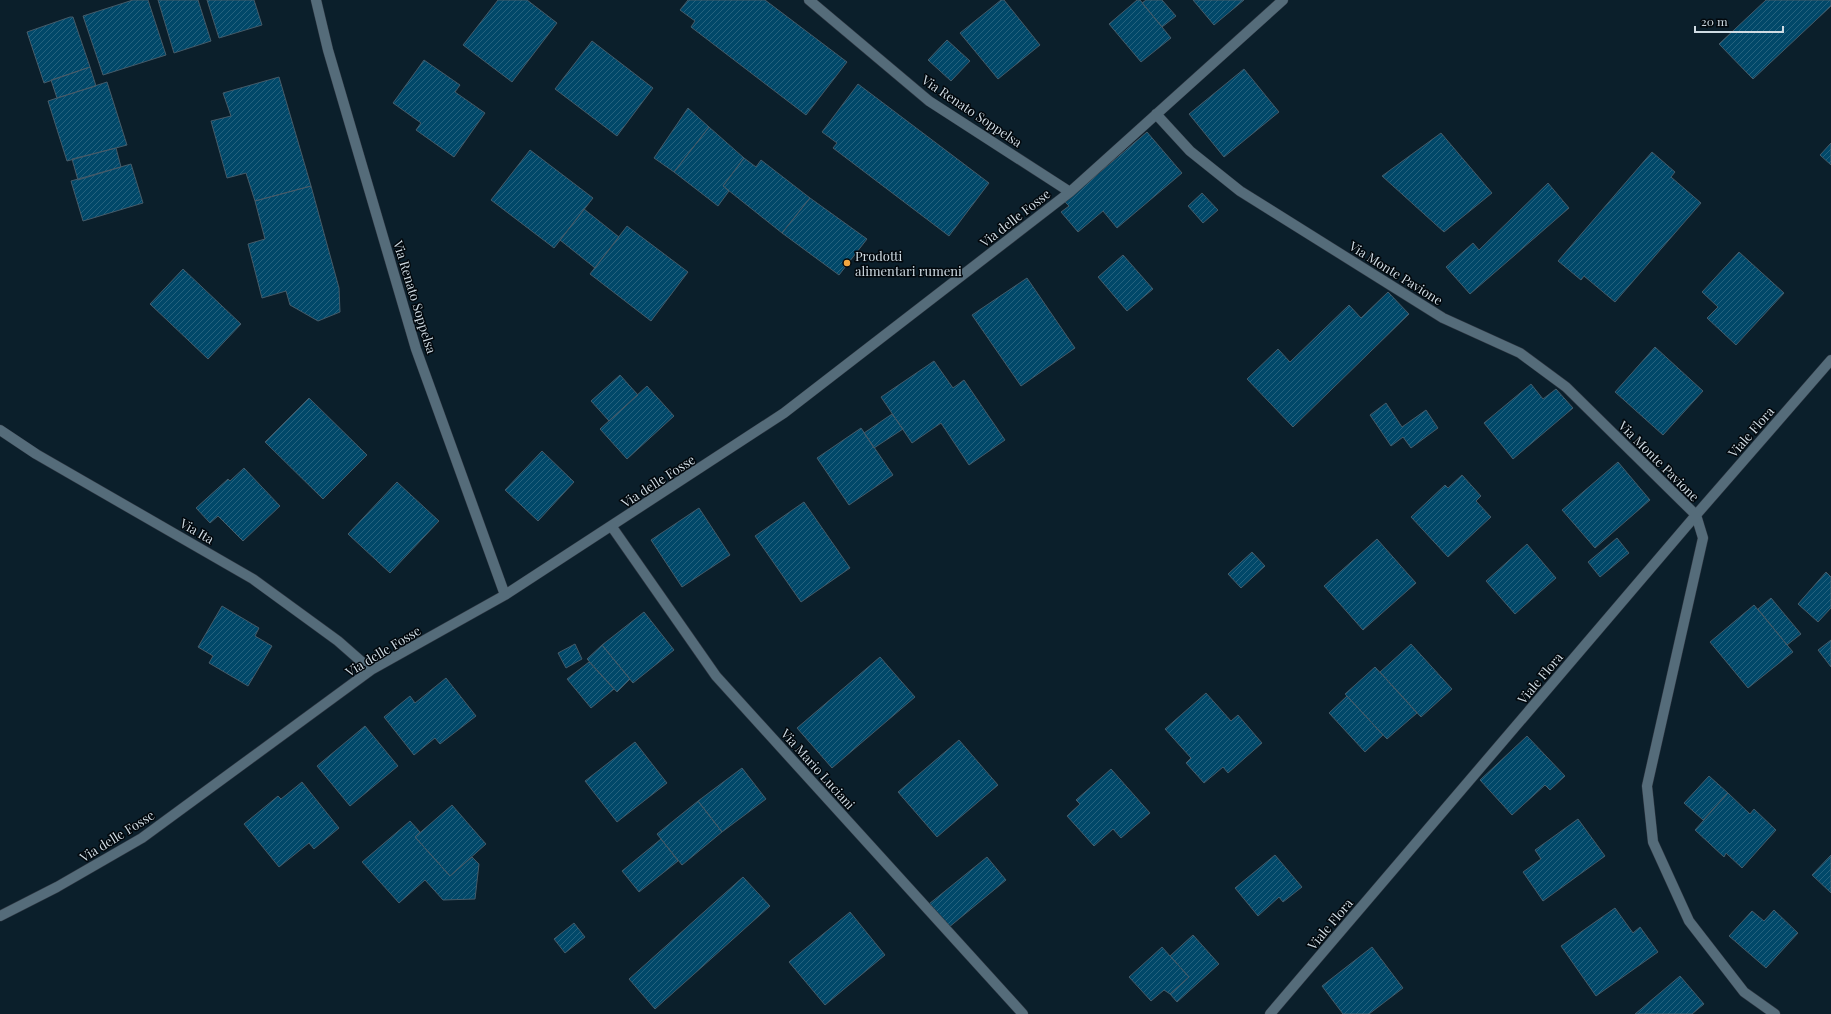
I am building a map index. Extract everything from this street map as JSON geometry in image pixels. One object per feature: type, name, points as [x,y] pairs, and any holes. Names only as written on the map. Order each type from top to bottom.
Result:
[{"type":"street","name":"Via Renato Soppelsa","points":[[316,0],[328,50],[416,349],[505,595]]},
{"type":"street","name":"Via Renato Soppelsa","points":[[809,0],[929,101],[1070,192]]},
{"type":"street","name":"Via delle Fosse","points":[[0,916],[57,887],[142,838],[371,670],[505,595],[612,527],[784,413],[1070,192],[1283,0]]},
{"type":"street","name":"Via Monte Pavione","points":[[1156,114],[1190,151],[1240,191],[1443,318],[1520,353],[1566,387],[1696,515],[1703,538],[1647,786],[1653,842],[1689,921],[1744,992],[1775,1014]]},
{"type":"street","name":"Viale Flora","points":[[1270,1014],[1696,515],[1831,360]]},
{"type":"street","name":"Via Ita","points":[[0,430],[36,454],[253,579],[338,641],[371,670]]},
{"type":"street","name":"Via Mario Luciani","points":[[612,527],[716,676],[1023,1014]]},
{"type":"building","points":[[133,0],[148,0],[166,55],[103,75],[83,16]]},
{"type":"building","points":[[158,0],[198,0],[211,41],[174,53]]},
{"type":"building","points":[[207,0],[254,0],[262,25],[219,38]]},
{"type":"building","points":[[498,0],[527,0],[557,23],[512,82],[463,45]]},
{"type":"building","points":[[688,0],[765,0],[847,62],[806,115],[691,27],[695,21],[680,10]]},
{"type":"building","points":[[1001,0],[1004,0],[1040,45],[998,79],[960,33]]},
{"type":"building","points":[[1137,0],[1140,0],[1171,38],[1141,62],[1109,24]]},
{"type":"building","points":[[1146,0],[1162,0],[1176,16],[1162,27],[1142,3]]},
{"type":"building","points":[[1193,0],[1244,0],[1214,25]]},
{"type":"building","points":[[1766,0],[1831,0],[1831,6],[1753,79],[1719,44]]},
{"type":"building","points":[[73,17],[90,67],[44,83],[27,32]]},
{"type":"building","points":[[947,40],[970,61],[951,81],[928,60]]},
{"type":"building","points":[[592,41],[653,88],[617,136],[555,89]]},
{"type":"building","points":[[424,60],[460,85],[455,92],[485,113],[454,157],[416,130],[421,123],[393,103]]},
{"type":"building","points":[[90,67],[96,86],[57,98],[51,80]]},
{"type":"building","points":[[1244,69],[1279,112],[1224,157],[1189,114]]},
{"type":"building","points":[[279,77],[311,186],[255,201],[246,173],[227,178],[211,121],[231,116],[223,93]]},
{"type":"building","points":[[107,82],[127,145],[67,161],[48,101]]},
{"type":"building","points":[[858,84],[989,183],[949,236],[833,148],[837,143],[822,132]]},
{"type":"building","points":[[688,108],[709,127],[674,172],[654,158]]},
{"type":"building","points":[[709,127],[744,158],[723,186],[729,191],[718,206],[674,172]]},
{"type":"building","points":[[1147,132],[1182,173],[1117,228],[1103,211],[1078,232],[1061,212],[1069,206],[1065,202]]},
{"type":"building","points":[[1441,133],[1492,193],[1444,232],[1382,176]]},
{"type":"building","points":[[1831,143],[1831,165],[1820,155]]},
{"type":"building","points":[[116,148],[121,167],[78,180],[72,159]]},
{"type":"building","points":[[530,150],[593,198],[554,248],[491,200]]},
{"type":"building","points":[[1652,152],[1675,172],[1671,177],[1701,203],[1615,302],[1584,276],[1581,280],[1558,261]]},
{"type":"building","points":[[744,158],[756,167],[761,160],[810,198],[782,233],[723,186]]},
{"type":"building","points":[[131,164],[143,203],[83,221],[71,181]]},
{"type":"building","points":[[1548,183],[1569,208],[1470,294],[1446,267],[1473,243],[1479,250]]},
{"type":"building","points":[[311,186],[339,288],[340,312],[318,321],[290,305],[286,291],[262,298],[248,244],[265,239],[255,201]]},
{"type":"building","points":[[1202,193],[1218,210],[1203,223],[1188,206]]},
{"type":"building","points":[[810,198],[867,239],[839,275],[782,233]]},
{"type":"building","points":[[584,209],[619,237],[595,268],[560,240]]},
{"type":"building","points":[[627,226],[688,272],[651,321],[590,274]]},
{"type":"building","points":[[1739,252],[1784,293],[1736,345],[1707,318],[1718,307],[1702,292]]},
{"type":"building","points":[[1123,255],[1153,289],[1127,311],[1098,277]]},
{"type":"building","points":[[183,269],[241,324],[208,359],[150,304]]},
{"type":"building","points":[[1027,278],[1075,348],[1021,386],[972,315]]},
{"type":"building","points":[[1388,292],[1409,314],[1293,427],[1247,379],[1278,349],[1290,362],[1349,305],[1361,318]]},
{"type":"building","points":[[1655,347],[1703,391],[1663,435],[1615,392]]},
{"type":"building","points":[[934,361],[953,388],[964,380],[1005,440],[969,465],[941,423],[912,443],[881,397]]},
{"type":"building","points":[[620,375],[638,395],[609,421],[591,401]]},
{"type":"building","points":[[1531,384],[1543,399],[1556,389],[1573,408],[1513,459],[1484,423]]},
{"type":"building","points":[[647,386],[674,416],[627,459],[600,429]]},
{"type":"building","points":[[309,398],[367,455],[323,499],[265,442]]},
{"type":"building","points":[[1386,403],[1402,427],[1426,410],[1438,428],[1411,448],[1403,437],[1391,446],[1370,415]]},
{"type":"building","points":[[892,414],[903,429],[874,448],[864,433]]},
{"type":"building","points":[[861,428],[893,475],[849,505],[817,458]]},
{"type":"building","points":[[542,451],[574,482],[538,521],[505,490]]},
{"type":"building","points":[[1618,462],[1650,500],[1595,548],[1562,510]]},
{"type":"building","points":[[244,468],[280,506],[243,541],[218,516],[210,523],[196,508],[228,479],[230,481]]},
{"type":"building","points":[[1462,475],[1481,496],[1476,501],[1491,517],[1448,557],[1411,517],[1445,485],[1448,488]]},
{"type":"building","points":[[397,482],[439,521],[390,573],[348,534]]},
{"type":"building","points":[[804,502],[850,568],[801,602],[755,536]]},
{"type":"building","points":[[699,508],[730,555],[682,587],[651,540]]},
{"type":"building","points":[[1617,538],[1629,553],[1600,577],[1588,562]]},
{"type":"building","points":[[1377,539],[1416,583],[1363,630],[1324,586]]},
{"type":"building","points":[[1527,544],[1556,578],[1515,614],[1486,581]]},
{"type":"building","points":[[1252,552],[1265,566],[1241,588],[1228,574]]},
{"type":"building","points":[[1826,572],[1831,577],[1831,608],[1818,622],[1798,604]]},
{"type":"building","points":[[1771,598],[1801,634],[1787,645],[1758,609]]},
{"type":"building","points":[[1754,605],[1793,652],[1748,688],[1710,642]]},
{"type":"building","points":[[222,606],[259,628],[255,636],[272,646],[248,686],[209,663],[213,656],[198,647]]},
{"type":"building","points":[[644,612],[674,650],[633,683],[602,645]]},
{"type":"building","points":[[1831,640],[1831,667],[1818,650]]},
{"type":"building","points":[[575,644],[582,659],[566,668],[558,653]]},
{"type":"building","points":[[1411,644],[1452,689],[1421,717],[1380,672]]},
{"type":"building","points":[[602,645],[630,679],[617,692],[587,659]]},
{"type":"building","points":[[880,657],[915,697],[832,768],[797,728]]},
{"type":"building","points":[[589,662],[614,689],[591,708],[567,679]]},
{"type":"building","points":[[1375,667],[1417,713],[1387,739],[1345,694]]},
{"type":"building","points":[[446,678],[476,716],[440,744],[435,738],[414,755],[384,717],[410,696],[415,703]]},
{"type":"building","points":[[1206,693],[1231,721],[1238,715],[1262,743],[1228,773],[1223,767],[1204,783],[1186,763],[1191,758],[1165,729]]},
{"type":"building","points":[[1347,696],[1383,735],[1365,752],[1329,713]]},
{"type":"building","points":[[365,726],[398,766],[350,806],[317,766]]},
{"type":"building","points":[[1527,736],[1565,776],[1550,790],[1545,785],[1512,815],[1480,780]]},
{"type":"building","points":[[959,740],[998,785],[937,837],[898,792]]},
{"type":"building","points":[[635,742],[667,783],[617,822],[585,781]]},
{"type":"building","points":[[742,768],[766,799],[722,832],[698,801]]},
{"type":"building","points":[[1111,769],[1150,813],[1121,838],[1113,829],[1094,846],[1067,816],[1080,804],[1076,800]]},
{"type":"building","points":[[1709,776],[1728,793],[1703,820],[1684,803]]},
{"type":"building","points":[[302,782],[339,828],[314,849],[309,843],[279,867],[244,824],[278,796],[281,799]]},
{"type":"building","points":[[1728,793],[1750,814],[1754,809],[1776,830],[1742,868],[1726,853],[1724,857],[1695,830]]},
{"type":"building","points":[[698,801],[722,832],[682,865],[657,834]]},
{"type":"building","points":[[452,805],[486,844],[450,876],[415,837]]},
{"type":"building","points":[[1578,819],[1605,856],[1543,901],[1523,872],[1541,859],[1535,850]]},
{"type":"building","points":[[410,821],[420,832],[415,837],[450,876],[472,857],[479,864],[475,899],[443,900],[425,880],[399,903],[362,862]]},
{"type":"building","points":[[661,839],[678,861],[639,892],[622,871]]},
{"type":"building","points":[[1275,855],[1302,887],[1283,902],[1279,897],[1258,916],[1235,888]]},
{"type":"building","points":[[1831,855],[1831,893],[1812,875]]},
{"type":"building","points":[[987,857],[1006,880],[948,928],[929,904]]},
{"type":"building","points":[[743,877],[770,906],[655,1009],[629,979]]},
{"type":"building","points":[[1615,908],[1633,933],[1640,927],[1658,952],[1596,996],[1561,946]]},
{"type":"building","points":[[1774,910],[1798,933],[1766,968],[1729,936],[1752,911],[1764,921]]},
{"type":"building","points":[[850,912],[885,955],[825,1005],[789,962]]},
{"type":"building","points":[[574,923],[585,937],[565,953],[554,939]]},
{"type":"building","points":[[1193,935],[1219,964],[1177,1002],[1170,994],[1189,977],[1170,956]]},
{"type":"building","points":[[1162,947],[1189,977],[1170,994],[1164,990],[1151,1001],[1129,977]]},
{"type":"building","points":[[1372,947],[1403,988],[1369,1014],[1343,1014],[1322,986]]},
{"type":"building","points":[[1680,976],[1704,1004],[1692,1014],[1635,1014]]},
{"type":"place","name":"Prodotti alimentari rumeni","points":[[847,263]]}]
